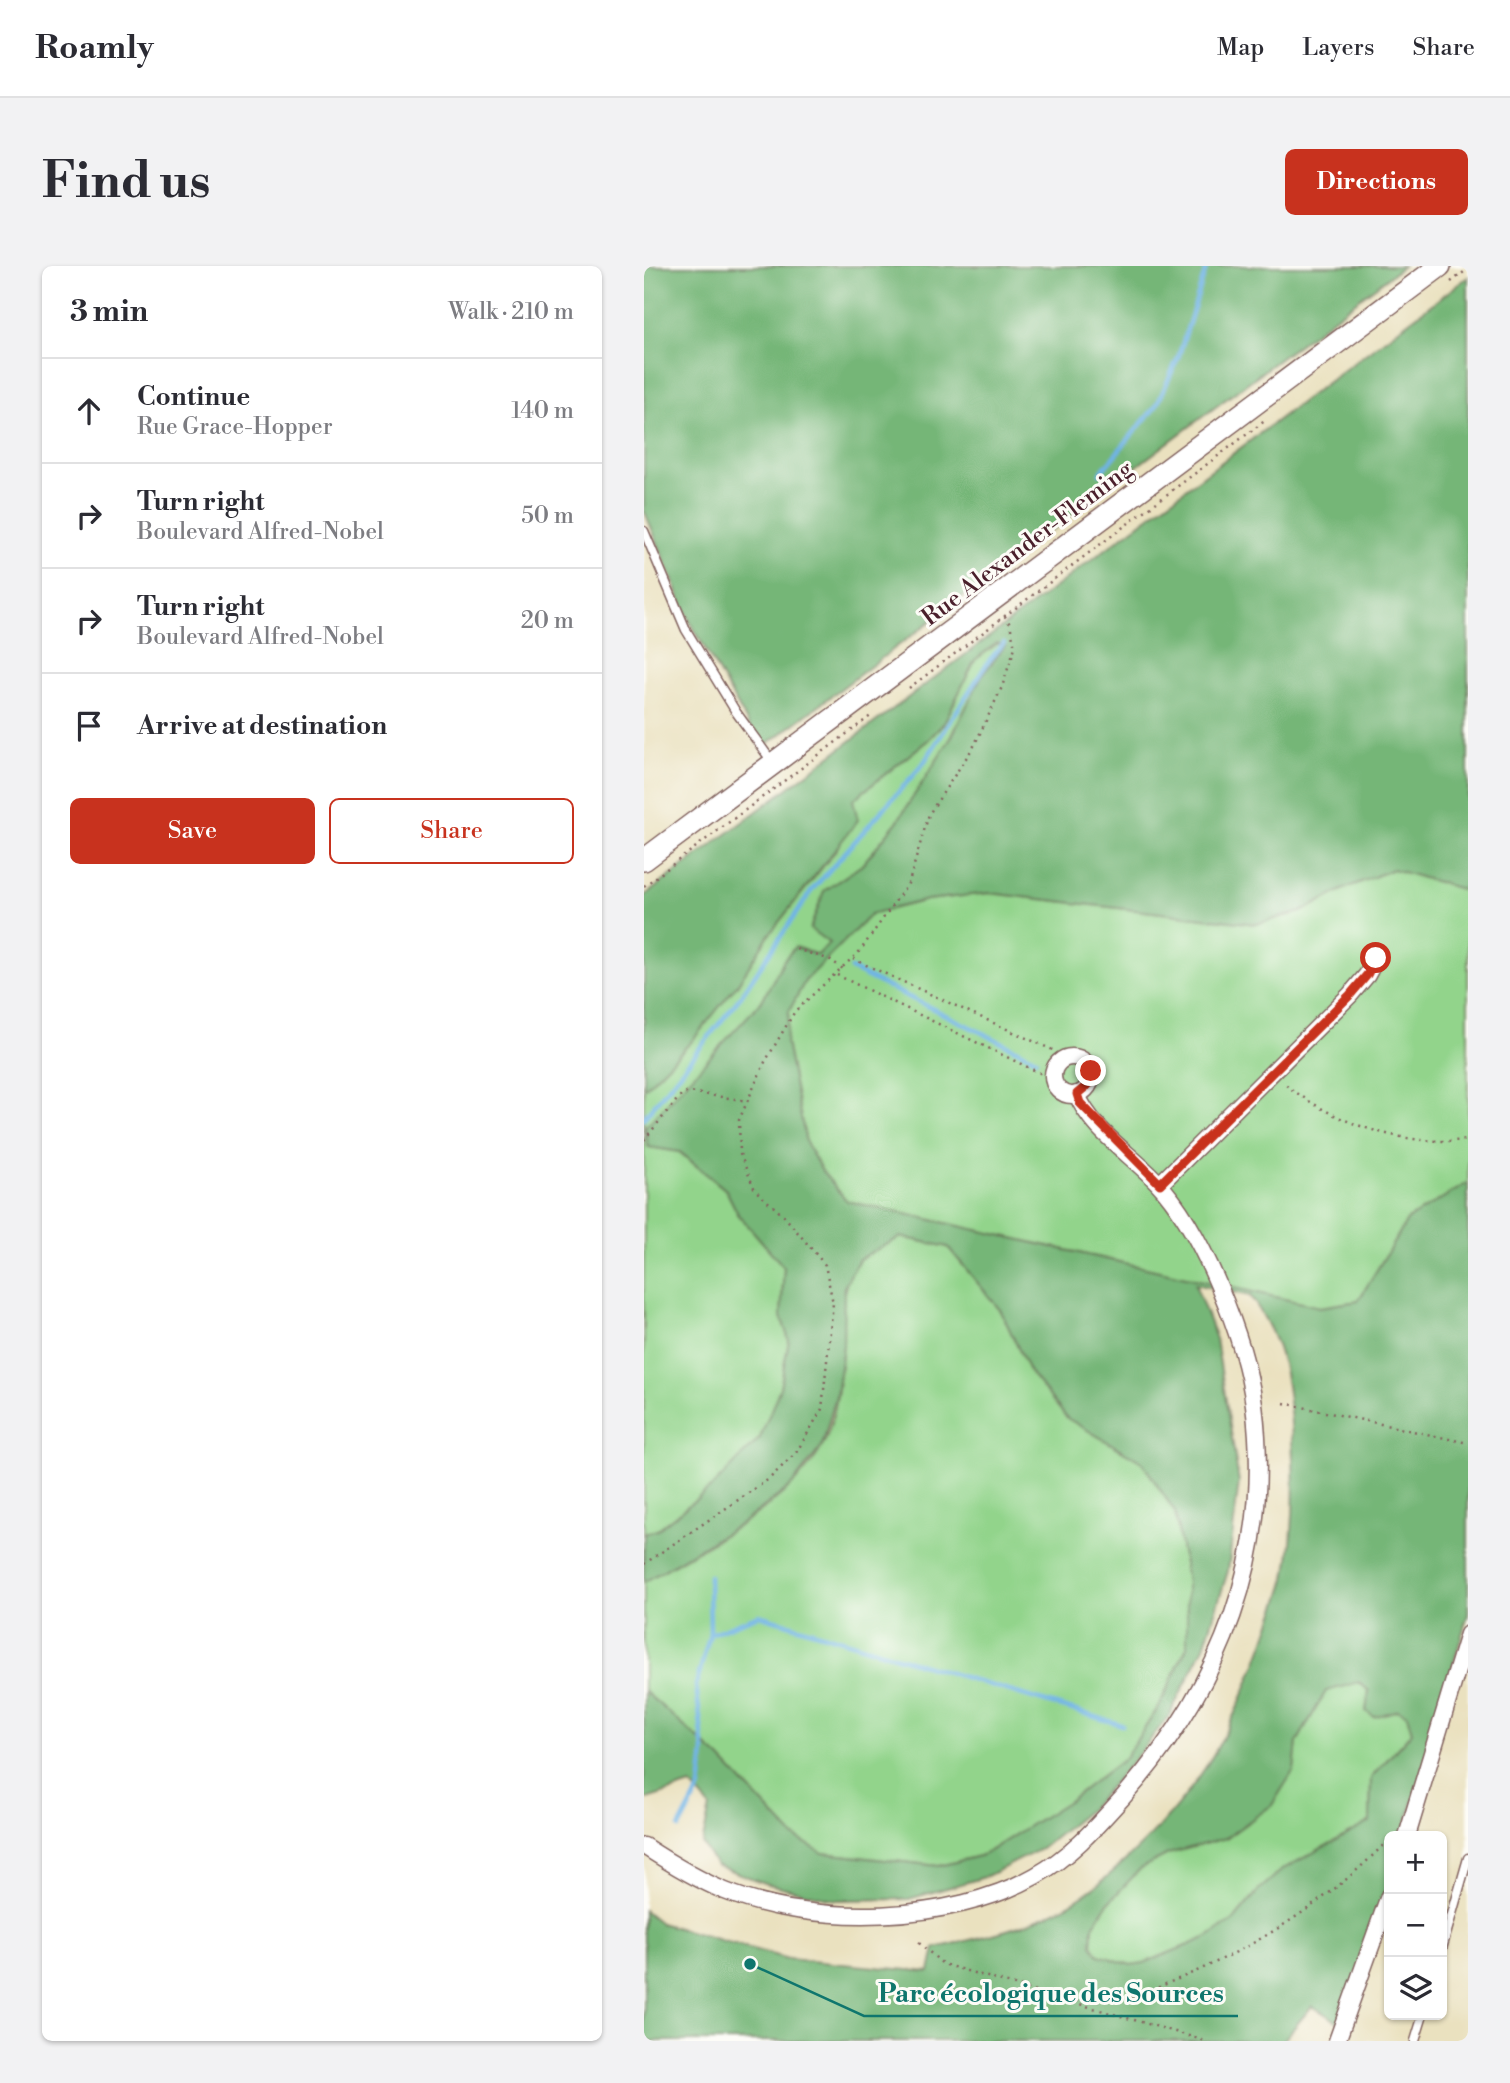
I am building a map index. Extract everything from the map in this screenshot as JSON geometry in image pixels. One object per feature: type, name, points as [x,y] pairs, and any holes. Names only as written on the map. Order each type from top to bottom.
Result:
[{"type":"street","name":"Rue Alexander-Fleming","points":[[644,860],[774,764],[999,608],[1443,276]]},
{"type":"street","points":[[1160,1184],[1350,995],[1367,975],[1376,958]]},
{"type":"street","points":[[644,1846],[680,1871],[727,1892],[775,1906],[884,1915],[959,1904],[999,1893],[1036,1875],[1073,1849],[1135,1784],[1168,1742],[1202,1689],[1240,1597],[1254,1522],[1257,1459],[1254,1406],[1233,1323],[1192,1234],[1160,1184],[1088,1114],[1077,1094]]},
{"type":"street","points":[[1409,1831],[1468,1633]]},
{"type":"street","points":[[1337,2041],[1384,1910]]},
{"type":"lane","points":[[644,531],[686,630],[736,712],[774,764]]},
{"type":"lane","points":[[1447,1931],[1468,1857]]},
{"type":"lane","points":[[1415,2041],[1421,2020]]},
{"type":"path","points":[[1443,276],[1468,269]]},
{"type":"path","name":"Rue Alexander-Fleming","points":[[909,688],[999,608],[1269,418]]},
{"type":"path","points":[[644,1564],[769,1479],[796,1453],[821,1409],[833,1303],[825,1265],[784,1216],[755,1190],[740,1154],[739,1120],[795,1011],[853,959],[909,882],[929,814],[974,746],[1002,687],[1015,647],[1010,624],[999,608]]},
{"type":"path","points":[[644,886],[872,715]]},
{"type":"path","points":[[796,949],[831,960],[842,969]]},
{"type":"path","points":[[853,959],[1055,1051]]},
{"type":"path","points":[[837,975],[1044,1075]]},
{"type":"path","points":[[1286,1085],[1338,1120],[1363,1128],[1441,1143],[1468,1140]]},
{"type":"path","points":[[644,1140],[681,1096],[689,1092],[747,1101]]},
{"type":"path","points":[[1284,1403],[1468,1443]]},
{"type":"path","points":[[1069,2001],[1133,1997],[1206,1968],[1262,1937],[1315,1901],[1365,1865],[1384,1844]]},
{"type":"path","points":[[919,1943],[943,1964],[1206,2041]]},
{"type":"green space","points":[[644,266],[1403,266],[762,748],[690,622],[644,510]]},
{"type":"green space","points":[[1468,277],[1468,891],[1393,869],[1344,889],[1301,912],[1256,924],[989,893],[927,900],[871,914],[805,981],[789,1011],[786,1043],[806,1143],[823,1173],[847,1201],[1320,1307],[1358,1301],[1408,1219],[1468,1183],[1468,1614],[1404,1831],[1384,1831],[1384,1902],[1348,2028],[1312,2006],[1283,2041],[644,2041],[644,1910],[660,1923],[788,1959],[930,1972],[935,1948],[1023,1925],[1083,1896],[1129,1857],[1170,1814],[1214,1753],[1256,1663],[1286,1580],[1294,1490],[1293,1457],[1287,1382],[1278,1347],[1262,1313],[1250,1296],[1195,1284],[1216,1339],[1239,1482],[1228,1571],[1204,1647],[1169,1716],[1089,1810],[1041,1849],[985,1877],[909,1899],[836,1900],[764,1883],[716,1865],[702,1844],[710,1807],[691,1785],[644,1800],[644,1691],[720,1758],[793,1836],[823,1853],[939,1866],[983,1855],[1067,1802],[1124,1759],[1159,1707],[1187,1647],[1187,1581],[1175,1512],[1142,1462],[1067,1418],[1029,1371],[1001,1311],[948,1247],[901,1237],[859,1259],[844,1287],[843,1345],[836,1396],[822,1446],[790,1487],[745,1521],[644,1582],[644,1534],[657,1530],[713,1486],[760,1438],[780,1388],[789,1340],[781,1316],[784,1267],[738,1214],[726,1190],[680,1152],[648,1147],[645,1127],[762,1001],[784,960],[795,947],[818,955],[829,943],[810,929],[824,891],[862,865],[897,822],[951,738],[981,677],[1005,646],[997,643],[975,660],[944,723],[928,740],[853,800],[858,820],[768,936],[739,982],[692,1041],[644,1089],[644,896]],"holes":[[[1359,1682],[1369,1691],[1366,1711],[1374,1717],[1398,1710],[1407,1715],[1412,1732],[1371,1778],[1370,1822],[1283,1869],[1259,1890],[1234,1920],[1206,1938],[1144,1963],[1131,1965],[1099,1955],[1092,1945],[1093,1926],[1108,1903],[1141,1868],[1168,1854],[1226,1838],[1272,1805],[1294,1770],[1297,1742],[1326,1691]]]},
{"type":"green space","points":[[998,643],[1005,646],[981,677],[951,738],[897,822],[862,865],[824,891],[829,943],[819,955],[784,960],[762,1001],[712,1057],[649,1147],[679,1152],[726,1190],[738,1214],[784,1267],[781,1316],[789,1340],[780,1388],[760,1438],[713,1486],[657,1530],[644,1534],[644,1089],[692,1041],[739,982],[768,936],[837,849],[853,800],[928,740],[944,723],[975,660]]},
{"type":"green space","points":[[1393,869],[1468,891],[1468,1183],[1408,1219],[1358,1301],[1320,1307],[847,1201],[823,1173],[806,1143],[786,1043],[789,1011],[805,981],[871,914],[927,900],[989,893],[1256,924],[1301,912],[1344,889]]},
{"type":"green space","points":[[901,1237],[948,1247],[1001,1311],[1029,1371],[1067,1418],[1142,1462],[1175,1512],[1187,1581],[1187,1647],[1159,1706],[1124,1759],[1067,1802],[983,1855],[939,1866],[823,1853],[793,1836],[720,1758],[644,1691],[644,1582],[742,1524],[766,1507],[807,1469],[822,1447],[834,1410],[842,1354],[845,1289],[852,1269],[863,1256]]},
{"type":"green space","points":[[1359,1682],[1369,1691],[1366,1711],[1374,1716],[1398,1710],[1407,1715],[1412,1732],[1371,1778],[1370,1821],[1259,1890],[1234,1920],[1206,1938],[1144,1963],[1131,1965],[1099,1955],[1092,1946],[1093,1926],[1108,1903],[1141,1868],[1168,1854],[1196,1845],[1294,1770],[1297,1742],[1326,1691]]},
{"type":"waterway","points":[[1100,473],[1157,405],[1178,358],[1207,266]]},
{"type":"waterway","points":[[644,1118],[738,1000],[812,890],[923,764],[988,662],[1004,643]]},
{"type":"waterway","points":[[851,969],[1036,1059]]},
{"type":"waterway","points":[[679,1828],[700,1788],[704,1751],[696,1685],[710,1634],[709,1576]]},
{"type":"waterway","points":[[710,1634],[759,1615],[1122,1725]]},
{"type":"place","name":"Parc écologique des Sources","points":[[750,1964]]},
{"type":"route","points":[[1091,1071],[1087,1088],[1077,1094],[1080,1103],[1160,1184],[1285,1056],[1350,995],[1367,975],[1376,958]]}]
